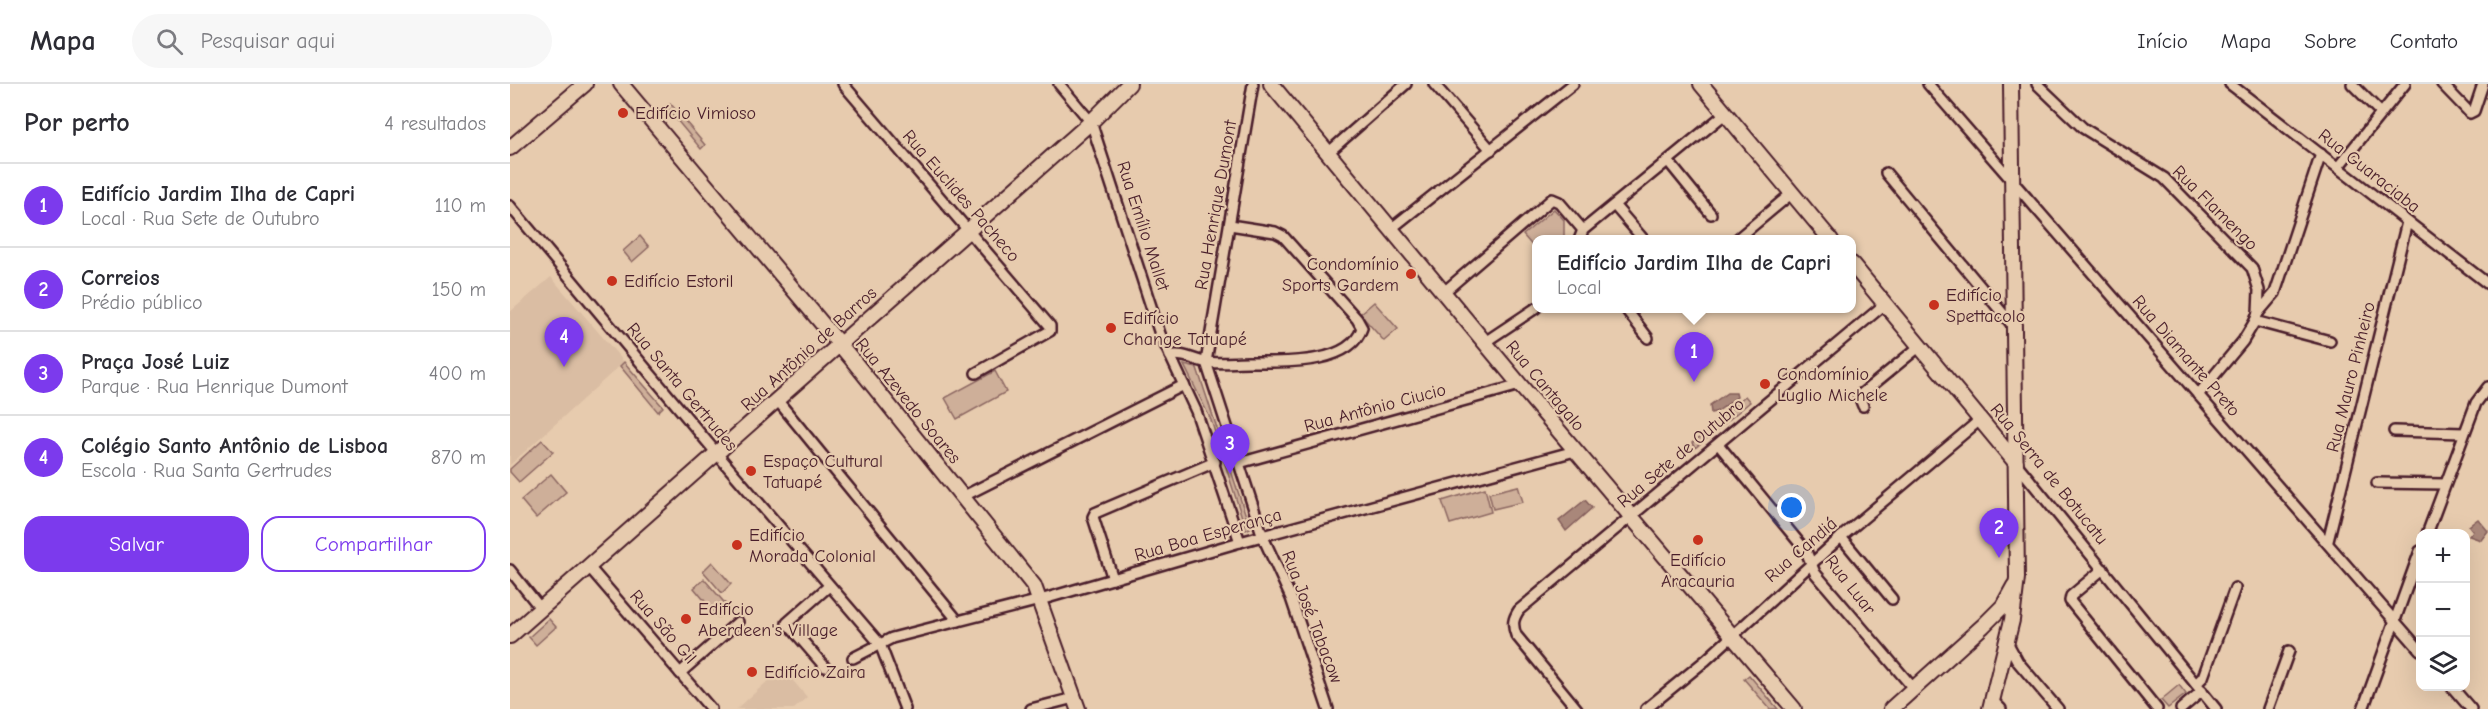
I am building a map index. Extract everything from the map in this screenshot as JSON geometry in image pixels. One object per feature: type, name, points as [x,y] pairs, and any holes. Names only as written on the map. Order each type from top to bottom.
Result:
[{"type":"street","points":[[510,148],[585,84]]},
{"type":"street","name":"Rua Azevedo Soares","points":[[621,84],[840,345],[1034,586],[1076,703]]},
{"type":"street","name":"Rua Euclides Pacheco","points":[[843,84],[1047,321],[1050,331],[976,373]]},
{"type":"street","name":"Rua Emílio Mallet","points":[[1059,84],[1091,122],[1160,334],[1184,385]]},
{"type":"street","name":"Rua Antônio de Barros","points":[[510,636],[1091,122],[1129,84]]},
{"type":"street","name":"Rua Henrique Dumont","points":[[1253,84],[1206,362],[1263,537]]},
{"type":"street","name":"Rua Cantagalo","points":[[1271,84],[1630,517],[1794,709]]},
{"type":"street","points":[[1329,152],[1406,84]]},
{"type":"street","points":[[1434,84],[1491,150]]},
{"type":"street","points":[[1392,228],[1573,84]]},
{"type":"street","points":[[1701,84],[1827,235]]},
{"type":"street","name":"Rua Diamante Preto","points":[[1928,84],[2416,644]]},
{"type":"street","points":[[1994,706],[2012,620],[2018,578],[2011,84]]},
{"type":"street","name":"Rua Flamengo","points":[[2037,84],[2083,128],[2164,178],[2245,259],[2257,279],[2257,317]]},
{"type":"street","name":"Rua Guaraciaba","points":[[2230,84],[2488,284]]},
{"type":"street","points":[[2352,84],[2381,112]]},
{"type":"street","points":[[2338,167],[2405,84]]},
{"type":"street","points":[[2442,84],[2470,113],[2474,111],[2483,84]]},
{"type":"street","points":[[1581,235],[1583,230],[1726,113]]},
{"type":"street","points":[[2198,395],[2243,341],[2275,293],[2321,154]]},
{"type":"street","points":[[1668,161],[1711,214]]},
{"type":"street","points":[[1886,173],[2014,327]]},
{"type":"street","points":[[1742,235],[1792,193]]},
{"type":"street","points":[[1444,292],[1552,199],[1560,202],[1583,230]]},
{"type":"street","points":[[1614,205],[1640,235]]},
{"type":"street","name":"Rua Santa Gertrudes","points":[[510,206],[717,455],[880,644],[905,709]]},
{"type":"street","name":"Rua Mauro Pinheiro","points":[[2328,541],[2407,222]]},
{"type":"street","points":[[1170,356],[1176,354],[1206,362],[1313,359],[1332,354],[1359,338],[1362,328],[1358,319],[1283,236],[1275,232],[1230,225]]},
{"type":"street","name":"Rua Serra de Botucatu","points":[[1856,270],[2216,709]]},
{"type":"street","name":"Rua Sete de Outubro","points":[[1577,709],[1516,634],[1513,626],[1514,618],[1519,610],[1885,304]]},
{"type":"street","points":[[1485,342],[1532,311]]},
{"type":"street","points":[[1628,313],[1648,338]]},
{"type":"street","points":[[2257,317],[2330,341]]},
{"type":"street","points":[[1863,406],[1859,396],[1920,346]]},
{"type":"street","points":[[962,496],[1184,385],[1215,462],[1240,542]]},
{"type":"street","name":"Rua Antônio Ciucio","points":[[1239,463],[1520,385]]},
{"type":"street","points":[[2429,529],[2476,403],[2488,387]]},
{"type":"street","points":[[2481,398],[2488,407]]},
{"type":"street","points":[[778,401],[958,621]]},
{"type":"street","name":"Rua Candiá","points":[[1646,709],[1706,660],[1841,537],[1981,420]]},
{"type":"street","points":[[2394,430],[2464,433]]},
{"type":"street","name":"Rua Luar","points":[[1718,444],[1806,551],[1815,573],[1914,689]]},
{"type":"street","name":"Rua Boa Esperança","points":[[853,658],[892,638],[1040,600],[1240,542],[1575,451]]},
{"type":"street","points":[[1113,579],[1093,518],[1095,513],[1215,462]]},
{"type":"street","points":[[2377,483],[2445,484]]},
{"type":"street","name":"Rua José Tabacow","points":[[1263,537],[1295,609],[1328,709]]},
{"type":"street","points":[[1841,537],[1892,599]]},
{"type":"street","points":[[2363,709],[2416,564]]},
{"type":"street","name":"Rua São Gil","points":[[589,567],[711,709]]},
{"type":"street","points":[[2103,569],[2071,596],[2070,601],[2153,708]]},
{"type":"street","points":[[510,570],[541,609]]},
{"type":"street","points":[[1891,709],[1983,626],[2002,606],[2018,578]]},
{"type":"street","points":[[825,667],[787,623],[829,586]]},
{"type":"street","points":[[2181,709],[2199,688],[2235,588]]},
{"type":"street","points":[[680,673],[738,622]]},
{"type":"street","points":[[1983,626],[1997,629],[2018,662],[2058,709]]},
{"type":"street","points":[[2268,709],[2289,651]]},
{"type":"street","points":[[2455,691],[2471,709]]},
{"type":"street","points":[[1031,709],[1076,703]]},
{"type":"shaded area","points":[[670,103],[705,145],[701,149],[666,107]]},
{"type":"shaded area","points":[[1554,209],[1564,220],[1564,235],[1532,235],[1532,245],[1523,235]]},
{"type":"shaded area","points":[[640,236],[649,247],[632,262],[623,251]]},
{"type":"shaded area","points":[[551,277],[624,362],[510,465],[510,312]]},
{"type":"shaded area","points":[[1374,302],[1398,329],[1384,341],[1360,314]]},
{"type":"shaded area","points":[[624,362],[663,407],[658,412],[620,366]]},
{"type":"shaded area","points":[[1184,365],[1197,368],[1250,528],[1246,530],[1211,420]]},
{"type":"shaded area","points":[[995,371],[1006,392],[957,419],[945,398]]},
{"type":"shaded area","points":[[1727,393],[1736,393],[1737,397],[1718,411],[1711,413],[1710,405]]},
{"type":"shaded area","points":[[1745,396],[1750,402],[1695,448],[1692,443],[1706,433],[1705,431]]},
{"type":"shaded area","points":[[542,440],[553,452],[519,482],[510,469]]},
{"type":"shaded area","points":[[551,474],[566,492],[536,518],[521,500]]},
{"type":"shaded area","points":[[1518,486],[1523,502],[1493,509],[1489,493]]},
{"type":"shaded area","points":[[1485,488],[1491,512],[1450,524],[1442,501]]},
{"type":"shaded area","points":[[1585,500],[1592,508],[1566,531],[1559,521]]},
{"type":"shaded area","points":[[2478,519],[2488,531],[2481,540],[2470,536],[2473,531],[2469,526]]},
{"type":"shaded area","points":[[712,562],[731,584],[722,593],[703,571]]},
{"type":"shaded area","points":[[704,579],[729,608],[718,617],[694,588]]},
{"type":"shaded area","points":[[549,619],[556,627],[536,645],[529,637]]},
{"type":"shaded area","points":[[782,668],[807,697],[794,709],[737,709]]},
{"type":"shaded area","points":[[1749,675],[1778,709],[1770,709],[1744,679]]},
{"type":"shaded area","points":[[2179,685],[2186,694],[2168,708],[2161,700]]},
{"type":"place","name":"Edifício Vimioso","points":[[623,113]]},
{"type":"place","name":"Condomínio Sports Gardem","points":[[1411,274]]},
{"type":"place","name":"Edifício Estoril","points":[[612,281]]},
{"type":"place","name":"Edifício Spettacolo","points":[[1934,305]]},
{"type":"place","name":"Edifício Change Tatuapé","points":[[1111,328]]},
{"type":"place","name":"Colégio Santo Antônio de Lisboa","points":[[564,367]]},
{"type":"place","name":"Edifício Jardim Ilha de Capri","points":[[1694,382]]},
{"type":"place","name":"Condomínio Luglio Michele","points":[[1765,384]]},
{"type":"place","name":"Espaço Cultural Tatuapé","points":[[751,471]]},
{"type":"place","name":"Praça José Luiz","points":[[1230,474]]},
{"type":"place","name":"Edifício Aracauria","points":[[1698,540]]},
{"type":"place","name":"Edifício Morada Colonial","points":[[737,545]]},
{"type":"place","name":"Correios","points":[[1999,558]]},
{"type":"place","name":"Edifício Aberdeen's Village","points":[[686,619]]},
{"type":"place","name":"Edifício Zaira","points":[[752,672]]}]
